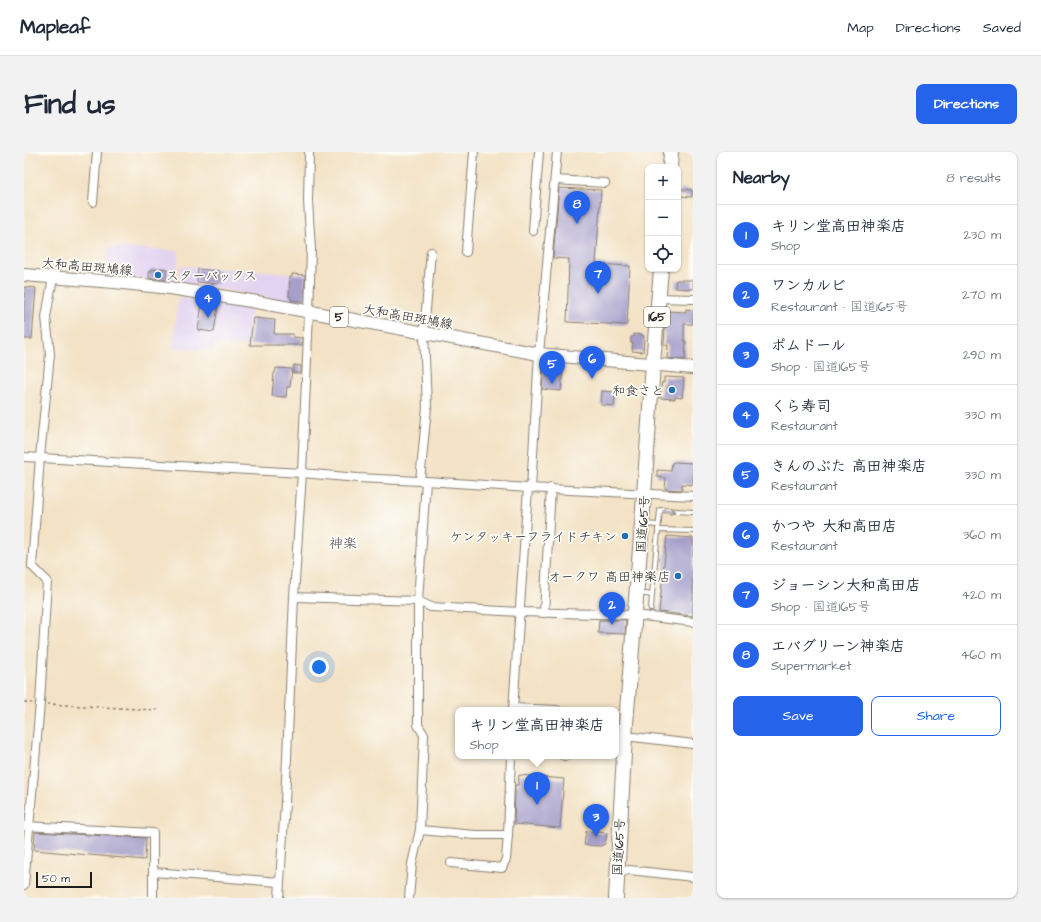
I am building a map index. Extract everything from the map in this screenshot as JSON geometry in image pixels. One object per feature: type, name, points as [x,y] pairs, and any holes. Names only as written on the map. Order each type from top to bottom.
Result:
[{"type":"highway","points":[[670,164],[671,152]]},
{"type":"highway","name":"国道165号","points":[[616,898],[625,736],[661,272]]},
{"type":"main road","name":"大和高田斑鳩線","points":[[24,275],[170,288],[539,354],[693,368]]},
{"type":"street","points":[[93,202],[97,152]]},
{"type":"street","points":[[279,898],[286,796],[294,597],[302,473],[309,312],[311,250],[308,201],[309,152]]},
{"type":"street","points":[[466,252],[474,152]]},
{"type":"street","points":[[533,232],[539,152]]},
{"type":"street","points":[[513,707],[539,354],[557,152]]},
{"type":"street","points":[[555,180],[605,183]]},
{"type":"street","points":[[409,898],[412,864],[420,830],[424,735],[418,725],[418,601],[427,407],[424,333],[431,252]]},
{"type":"street","points":[[24,886],[26,826],[40,703],[47,581],[32,566],[50,354],[46,317],[53,277]]},
{"type":"street","points":[[659,298],[693,299]]},
{"type":"street","points":[[24,457],[529,488],[693,496]]},
{"type":"street","points":[[544,613],[551,488]]},
{"type":"street","points":[[294,597],[418,601],[431,607],[544,613],[635,615],[693,622]]},
{"type":"street","points":[[625,736],[693,744]]},
{"type":"street","points":[[451,863],[502,868],[506,859],[508,835],[511,759]]},
{"type":"street","points":[[26,826],[153,833],[153,898]]},
{"type":"street","points":[[420,830],[475,835],[508,835]]},
{"type":"street","points":[[617,873],[629,870],[693,877]]},
{"type":"street","points":[[154,872],[279,882]]},
{"type":"lane","points":[[651,609],[660,510],[693,512]]},
{"type":"lane","points":[[642,524],[658,528],[693,532]]},
{"type":"lane","points":[[636,593],[652,595]]},
{"type":"path","points":[[24,702],[157,710]]},
{"type":"shaded area","points":[[108,247],[179,251],[175,283],[106,274]]},
{"type":"shaded area","points":[[180,266],[307,274],[305,305],[218,288],[179,283]]},
{"type":"shaded area","points":[[178,298],[251,308],[248,346],[215,345],[215,351],[173,348]]},
{"type":"building","points":[[559,188],[601,190],[596,264],[630,266],[627,325],[567,322],[569,259],[553,258]]},
{"type":"building","points":[[681,189],[692,190],[692,197],[681,196]]},
{"type":"building","name":"スターバックス","points":[[160,268],[167,269],[166,280],[149,278],[149,271],[152,271],[152,269],[160,270]]},
{"type":"building","points":[[198,269],[219,271],[218,284],[197,282]]},
{"type":"building","points":[[292,274],[305,275],[304,301],[291,300],[291,297],[289,296],[290,277],[292,277]]},
{"type":"building","points":[[676,280],[693,280],[693,289],[675,288]]},
{"type":"building","points":[[24,287],[36,288],[32,339],[24,339]]},
{"type":"building","points":[[202,304],[218,306],[214,332],[198,330]]},
{"type":"building","points":[[686,309],[693,310],[693,324],[684,324],[684,341],[686,341],[685,360],[667,358],[668,345],[664,345],[666,311],[686,312]]},
{"type":"building","points":[[253,318],[275,320],[274,334],[293,334],[293,337],[302,338],[302,345],[250,345]]},
{"type":"building","points":[[634,334],[644,336],[643,352],[632,351],[633,343],[631,343],[631,337],[634,337]]},
{"type":"building","points":[[294,365],[301,366],[301,373],[293,373]]},
{"type":"building","points":[[544,367],[563,369],[561,391],[542,389]]},
{"type":"building","points":[[276,368],[292,369],[290,387],[287,387],[286,397],[272,396],[274,373]]},
{"type":"building","name":"和食さと","points":[[664,377],[684,378],[682,398],[660,398]]},
{"type":"building","points":[[602,391],[615,392],[614,406],[601,405]]},
{"type":"building","points":[[672,463],[693,463],[693,485],[682,484],[682,490],[665,489],[666,478],[657,477],[657,470],[671,471]]},
{"type":"building","name":"オークワ 高田神楽店","points":[[667,536],[693,538],[693,616],[659,612]]},
{"type":"building","points":[[599,620],[626,620],[625,634],[598,633]]},
{"type":"building","points":[[519,775],[564,779],[560,828],[514,824],[515,785],[518,785]]},
{"type":"building","points":[[586,831],[607,833],[605,844],[600,846],[584,845]]},
{"type":"building","points":[[35,832],[146,838],[145,860],[34,850]]},
{"type":"place","name":"エバグリーン神楽店","points":[[577,224]]},
{"type":"place","name":"スターバックス","points":[[158,275]]},
{"type":"place","name":"ジョーシン大和高田店","points":[[598,294]]},
{"type":"place","name":"くら寿司","points":[[208,318]]},
{"type":"place","name":"かつや 大和高田店","points":[[592,379]]},
{"type":"place","name":"きんのぶた 高田神楽店","points":[[552,384]]},
{"type":"place","name":"和食さと","points":[[672,390]]},
{"type":"place","name":"ケンタッキーフライドチキン","points":[[625,536]]},
{"type":"place","name":"オークワ 高田神楽店","points":[[678,576]]},
{"type":"place","name":"ワンカルビ","points":[[612,625]]},
{"type":"place","name":"キリン堂高田神楽店","points":[[537,805]]},
{"type":"place","name":"ポムドール","points":[[596,837]]},
{"type":"district","name":"神楽","points":[[343,543]]}]
